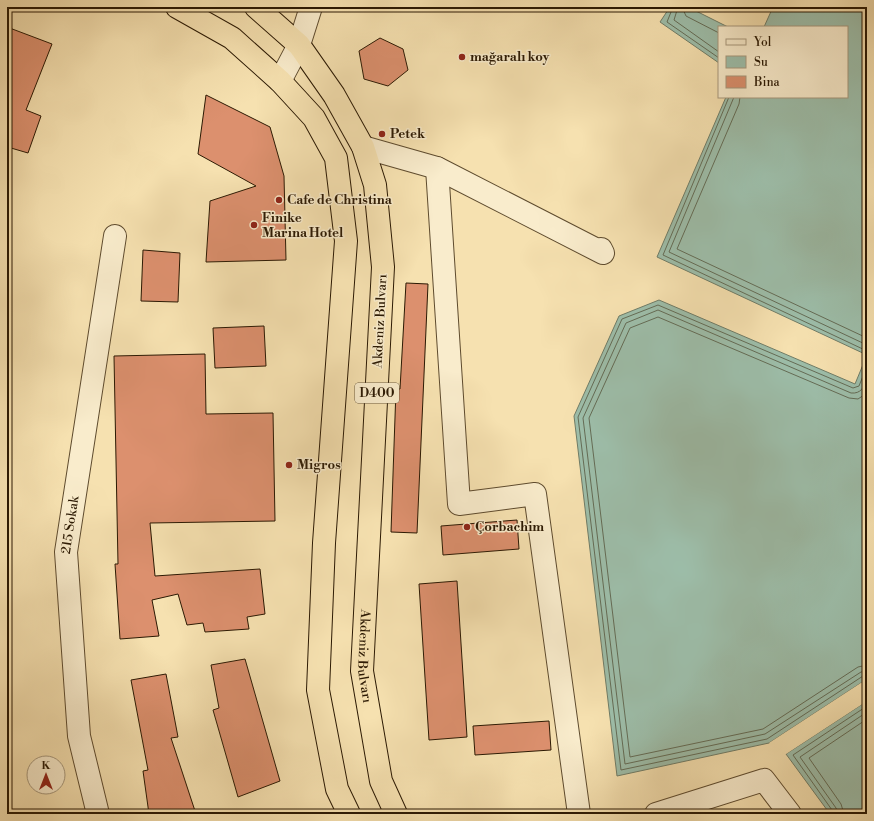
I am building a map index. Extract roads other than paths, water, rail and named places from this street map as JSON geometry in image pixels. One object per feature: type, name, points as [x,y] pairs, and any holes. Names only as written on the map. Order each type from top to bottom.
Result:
[{"type":"highway","name":"D400","points":[[177,7],[232,38],[280,81],[314,118],[336,158],[346,241],[324,543],[318,690],[337,788],[349,814]]},
{"type":"highway","name":"Akdeniz Bulvarı","points":[[256,7],[299,45],[334,96],[363,147],[375,185],[383,267],[362,671],[381,781],[396,814]]},
{"type":"street","points":[[280,81],[299,45],[311,7]]},
{"type":"street","points":[[363,147],[437,168],[603,253],[601,249]]},
{"type":"street","points":[[437,168],[459,504],[535,494],[579,814]]},
{"type":"street","name":"215 Sokak","points":[[98,814],[79,736],[66,552],[115,236]]},
{"type":"street","points":[[656,814],[764,780],[790,814]]},
{"type":"water","points":[[670,7],[688,7],[726,26],[718,26],[718,62],[660,22]]},
{"type":"water","points":[[773,7],[867,7],[867,355],[657,257],[726,98],[848,98],[848,26],[764,26]]},
{"type":"water","points":[[659,300],[855,384],[867,355],[867,679],[769,743],[617,776],[574,416],[619,316]]},
{"type":"water","points":[[867,701],[867,814],[830,814],[786,754]]},
{"type":"place","name":"mağaralı koy","points":[[462,57]]},
{"type":"place","name":"Petek","points":[[382,134]]},
{"type":"place","name":"Cafe de Christina","points":[[279,200]]},
{"type":"place","name":"Finike Marina Hotel","points":[[254,225]]},
{"type":"place","name":"Migros","points":[[289,465]]},
{"type":"place","name":"Çorbachim","points":[[467,527]]}]
